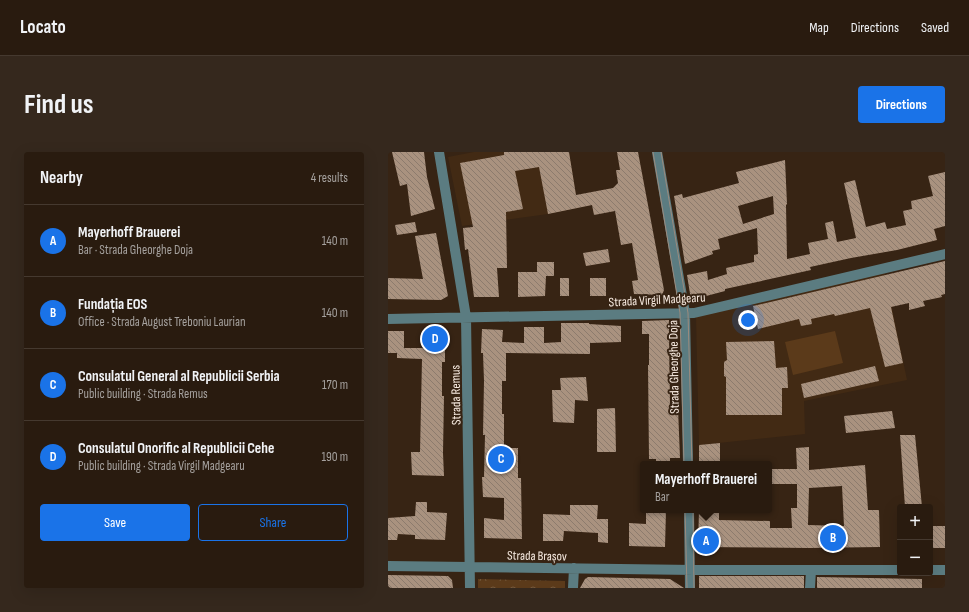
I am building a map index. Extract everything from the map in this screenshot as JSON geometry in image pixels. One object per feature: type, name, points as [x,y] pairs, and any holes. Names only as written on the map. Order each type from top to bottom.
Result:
[{"type":"street","name":"Strada Remus","points":[[439,152],[466,317],[471,567],[470,588]]},
{"type":"street","name":"Strada Gheorghe Doja","points":[[657,152],[684,313],[688,461]]},
{"type":"street","name":"Strada Virgil Madgearu","points":[[388,319],[684,313],[704,311],[945,254]]},
{"type":"street","points":[[689,513],[688,570],[690,588]]},
{"type":"street","name":"Strada Brașov","points":[[388,566],[688,570],[897,570]]},
{"type":"street","points":[[573,588],[574,568]]},
{"type":"street","points":[[810,588],[811,570]]},
{"type":"street","points":[[933,570],[945,570]]},
{"type":"shaded area","points":[[474,152],[569,152],[578,208],[548,214],[462,226],[448,157]]},
{"type":"shaded area","points":[[884,269],[907,380],[804,401],[805,434],[699,445],[696,317]]},
{"type":"green space","points":[[835,331],[843,363],[793,375],[785,342]]},
{"type":"green space","points":[[478,579],[565,581],[565,588],[478,588]]},
{"type":"building","points":[[392,152],[424,152],[427,177],[435,209],[411,216],[407,184],[400,186]]},
{"type":"building","points":[[504,152],[569,152],[576,195],[613,188],[618,183],[616,170],[620,170],[617,152],[638,152],[664,290],[662,295],[634,294],[632,281],[638,280],[632,243],[621,245],[615,211],[594,215],[592,205],[548,214],[539,167],[515,171],[523,209],[506,212],[507,268],[497,268],[499,297],[474,297],[468,249],[465,250],[463,228],[473,227],[460,163],[504,155]]},
{"type":"building","points":[[785,160],[787,259],[810,254],[808,243],[828,239],[825,223],[833,221],[837,242],[856,238],[844,183],[855,180],[866,227],[885,222],[887,229],[906,225],[903,211],[912,209],[911,201],[933,196],[928,176],[945,172],[945,226],[934,229],[937,240],[897,250],[810,267],[811,270],[725,289],[725,291],[691,300],[687,275],[707,271],[708,280],[727,274],[726,268],[754,262],[754,255],[758,254],[757,228],[718,239],[720,249],[712,251],[713,254],[685,264],[674,196],[682,194],[683,198],[739,183],[736,172]],"holes":[[[773,196],[774,214],[743,224],[738,206]]]},
{"type":"building","points":[[415,222],[417,232],[397,235],[395,225]]},
{"type":"building","points":[[436,233],[448,296],[441,300],[388,299],[388,278],[423,279],[415,236]]},
{"type":"building","points":[[608,249],[610,262],[586,266],[583,253]]},
{"type":"building","points":[[945,261],[945,294],[941,295],[942,297],[923,301],[925,306],[909,310],[909,303],[891,307],[903,363],[885,367],[870,308],[835,316],[834,314],[811,319],[812,324],[801,326],[799,319],[758,329],[753,306]]},
{"type":"building","points":[[537,262],[554,262],[554,276],[546,276],[545,296],[518,297],[518,272],[537,272]]},
{"type":"building","points":[[560,278],[569,278],[569,296],[560,296]]},
{"type":"building","points":[[590,278],[606,278],[606,296],[590,296]]},
{"type":"building","points":[[669,320],[670,408],[678,408],[680,458],[670,458],[670,461],[656,461],[656,459],[649,459],[649,334],[642,334],[642,321]]},
{"type":"building","points":[[561,323],[589,323],[621,326],[621,342],[590,343],[590,354],[506,353],[506,381],[502,381],[504,448],[518,448],[518,478],[521,478],[522,539],[484,538],[484,518],[504,520],[504,498],[483,497],[482,477],[484,477],[485,435],[483,435],[484,381],[483,353],[481,353],[482,329],[503,330],[502,342],[524,343],[524,327],[544,327],[544,343],[561,342]]},
{"type":"building","points":[[424,330],[445,331],[445,362],[442,362],[442,396],[444,396],[444,476],[412,475],[411,452],[420,452],[422,359],[397,358],[397,353],[388,353],[388,331],[404,331],[404,348],[424,348]]},
{"type":"building","points":[[774,341],[776,368],[787,367],[788,388],[782,388],[782,415],[726,415],[726,377],[724,376],[724,362],[727,360],[726,342]]},
{"type":"building","points":[[875,366],[879,381],[804,398],[801,384]]},
{"type":"building","points":[[586,377],[588,401],[575,400],[574,423],[553,422],[552,390],[561,390],[560,378]]},
{"type":"building","points":[[615,408],[616,452],[597,452],[597,409]]},
{"type":"building","points":[[892,411],[895,428],[846,433],[844,416]]},
{"type":"building","points":[[900,435],[915,435],[922,504],[905,504]]},
{"type":"building","points":[[720,443],[720,461],[699,461],[699,445]]},
{"type":"building","points":[[809,447],[809,470],[865,465],[868,510],[879,510],[880,547],[698,547],[699,513],[719,513],[719,520],[770,521],[770,528],[792,528],[791,508],[797,508],[797,484],[772,484],[772,469],[797,469],[796,448]],"holes":[[[842,486],[844,526],[808,525],[809,488]]]},
{"type":"building","points":[[416,502],[427,502],[427,512],[447,513],[445,540],[415,539],[415,535],[398,534],[397,540],[388,540],[388,518],[415,516]]},
{"type":"building","points":[[570,505],[598,505],[597,519],[608,519],[608,543],[598,542],[598,533],[564,531],[563,541],[543,541],[543,514],[570,515]]},
{"type":"building","points":[[646,513],[666,513],[665,547],[629,546],[629,523],[646,524]]},
{"type":"building","points":[[933,526],[945,526],[945,548],[933,548]]},
{"type":"building","points":[[388,575],[448,576],[452,580],[453,588],[388,588]]},
{"type":"building","points":[[699,576],[804,576],[804,588],[699,588]]},
{"type":"building","points":[[588,577],[670,579],[684,588],[580,588],[585,579]]},
{"type":"building","points":[[817,577],[922,579],[922,588],[817,588]]},
{"type":"tram line","points":[[653,152],[680,313],[684,461]]},
{"type":"tram line","points":[[661,152],[688,313],[692,461]]},
{"type":"tram line","points":[[685,513],[687,588]]},
{"type":"tram line","points":[[693,513],[694,588]]},
{"type":"place","name":"Consulatul Onorific al Republicii Cehe","points":[[435,339]]},
{"type":"place","name":"Consulatul General al Republicii Serbia","points":[[501,459]]},
{"type":"place","name":"Fundația EOS","points":[[833,538]]},
{"type":"place","name":"Mayerhoff Brauerei","points":[[706,541]]}]
